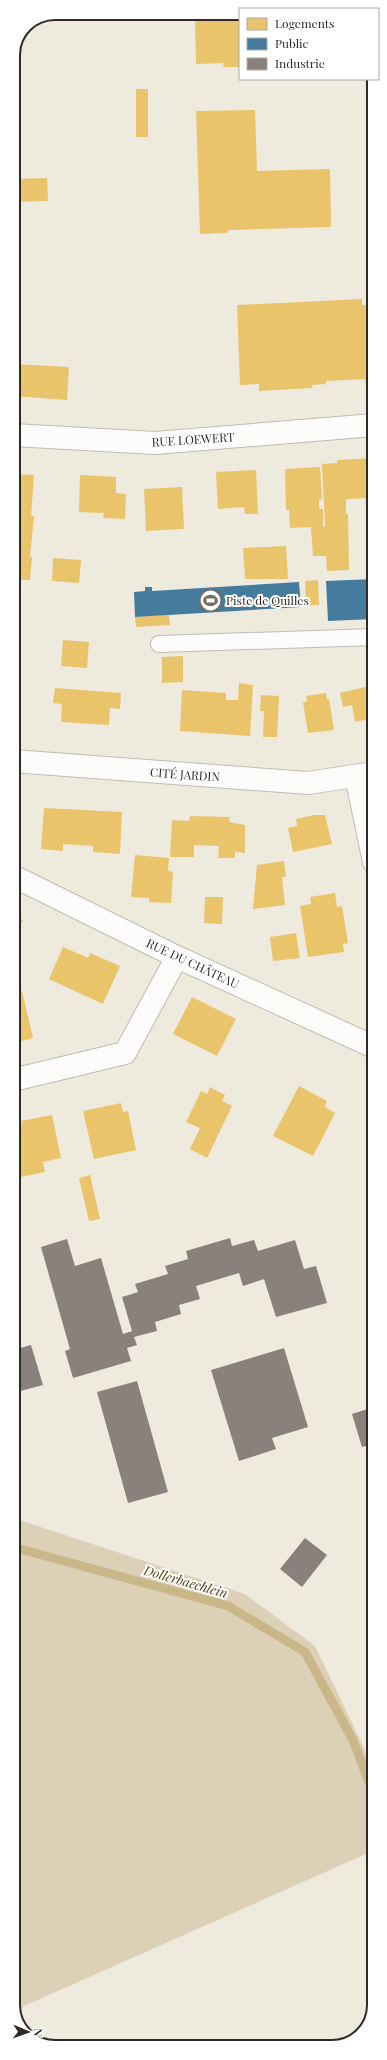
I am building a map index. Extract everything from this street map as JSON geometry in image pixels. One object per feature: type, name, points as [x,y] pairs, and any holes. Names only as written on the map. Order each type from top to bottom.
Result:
[{"type":"street","name":"RUE LOEWERT","points":[[20,435],[154,443],[367,426]]},
{"type":"street","name":"CITÉ JARDIN","points":[[20,762],[308,783],[365,774],[367,794]]},
{"type":"street","name":"RUE DU CHÂTEAU","points":[[20,879],[177,957],[367,1044]]},
{"type":"street","points":[[20,1078],[125,1054],[177,957]]},
{"type":"lane","points":[[159,644],[367,637]]},
{"type":"shaded area","points":[[20,1520],[245,1594],[315,1646],[367,1754],[366,1854],[20,2008]]},
{"type":"building: Logements","points":[[195,20],[239,20],[239,67],[223,67],[224,63],[196,64]]},
{"type":"building: Logements","points":[[136,89],[148,89],[148,137],[136,137]]},
{"type":"building: Logements","points":[[255,110],[257,171],[330,169],[331,227],[228,230],[227,233],[200,234],[196,111]]},
{"type":"building: Logements","points":[[47,178],[48,201],[20,202],[20,179]]},
{"type":"building: Logements","points":[[362,299],[362,305],[367,305],[367,384],[365,379],[326,381],[326,384],[312,385],[312,388],[259,391],[259,384],[240,385],[237,305]]},
{"type":"building: Logements","points":[[20,364],[69,367],[67,400],[20,397]]},
{"type":"building: Logements","points":[[367,458],[367,498],[346,499],[346,514],[348,514],[349,570],[327,571],[326,556],[313,556],[311,527],[290,528],[289,510],[286,510],[285,469],[320,467],[322,499],[319,500],[319,509],[323,509],[323,527],[325,527],[322,464],[337,463],[337,460]]},
{"type":"building: Logements","points":[[256,470],[258,514],[245,514],[244,507],[218,509],[216,472]]},
{"type":"building: Logements","points":[[20,474],[34,475],[31,516],[34,516],[30,557],[32,557],[30,580],[20,579]]},
{"type":"building: Logements","points":[[80,475],[116,477],[116,493],[126,494],[125,519],[103,518],[104,513],[79,512]]},
{"type":"building: Logements","points":[[182,487],[184,529],[146,531],[144,489]]},
{"type":"building: Logements","points":[[286,546],[288,579],[245,579],[243,548]]},
{"type":"building: Logements","points":[[53,558],[81,560],[79,583],[52,581]]},
{"type":"building: Logements","points":[[318,580],[319,605],[306,605],[305,581]]},
{"type":"building: Logements","points":[[169,615],[170,625],[136,627],[135,617]]},
{"type":"building: Logements","points":[[63,640],[89,642],[87,668],[61,666]]},
{"type":"building: Logements","points":[[183,656],[183,682],[162,683],[162,657]]},
{"type":"building: Logements","points":[[239,683],[253,685],[250,736],[180,731],[182,690],[226,693],[226,700],[238,700]]},
{"type":"building: Logements","points":[[367,687],[367,719],[355,722],[352,705],[343,707],[340,693]]},
{"type":"building: Logements","points":[[55,688],[121,693],[120,709],[110,708],[109,725],[61,722],[62,704],[53,703]]},
{"type":"building: Logements","points":[[326,693],[327,699],[329,699],[334,730],[308,733],[303,702],[307,702],[306,696]]},
{"type":"building: Logements","points":[[261,695],[279,696],[277,737],[263,737],[264,711],[260,711]]},
{"type":"building: Logements","points":[[44,808],[122,812],[120,854],[93,852],[93,846],[63,844],[63,851],[41,849]]},
{"type":"building: Logements","points":[[314,815],[325,815],[332,844],[293,852],[288,828],[297,826],[296,819]]},
{"type":"building: Logements","points":[[190,816],[230,817],[229,822],[245,825],[245,853],[235,852],[235,858],[218,858],[219,846],[194,845],[194,857],[170,857],[172,820],[189,821]]},
{"type":"building: Logements","points":[[135,855],[169,858],[168,871],[173,872],[171,903],[149,902],[149,898],[131,897]]},
{"type":"building: Logements","points":[[284,861],[286,877],[282,877],[285,905],[253,909],[257,865]]},
{"type":"building: Logements","points":[[335,893],[337,907],[342,906],[348,943],[343,944],[344,952],[308,957],[300,906],[311,904],[310,897]]},
{"type":"building: Logements","points":[[205,897],[223,897],[222,924],[204,923]]},
{"type":"building: Logements","points":[[20,918],[23,920],[20,926]]},
{"type":"building: Logements","points":[[296,933],[300,958],[273,961],[270,937]]},
{"type":"building: Logements","points":[[63,947],[88,958],[90,953],[120,966],[103,1004],[49,979]]},
{"type":"building: Logements","points":[[20,991],[22,991],[33,1038],[20,1041]]},
{"type":"building: Logements","points":[[192,997],[236,1019],[217,1056],[173,1034]]},
{"type":"building: Logements","points":[[299,1086],[327,1101],[325,1107],[335,1113],[313,1156],[273,1136]]},
{"type":"building: Logements","points":[[210,1087],[225,1095],[222,1101],[232,1106],[207,1158],[190,1149],[200,1128],[186,1122],[201,1091],[207,1094]]},
{"type":"building: Logements","points":[[121,1103],[123,1112],[128,1111],[136,1150],[94,1159],[83,1111]]},
{"type":"building: Logements","points":[[52,1115],[61,1158],[43,1162],[45,1172],[20,1177],[21,1121]]},
{"type":"building: Logements","points":[[90,1175],[100,1219],[89,1221],[79,1178]]},
{"type":"building: Public","points":[[367,579],[367,619],[328,621],[326,581]]},
{"type":"building: Public","name":"Piste de Quilles","points":[[299,582],[301,607],[135,617],[134,592],[145,591],[145,587],[152,587],[152,591]]},
{"type":"building: Industrie","points":[[230,1238],[232,1246],[254,1240],[258,1251],[295,1240],[304,1269],[316,1266],[327,1303],[276,1317],[264,1279],[243,1286],[239,1273],[196,1286],[200,1299],[179,1305],[181,1314],[155,1322],[157,1331],[134,1337],[137,1345],[127,1348],[131,1361],[73,1378],[65,1351],[70,1349],[41,1247],[67,1239],[75,1266],[101,1258],[123,1334],[132,1331],[122,1297],[138,1292],[135,1284],[168,1274],[165,1266],[188,1259],[186,1251]]},
{"type":"building: Industrie","points":[[31,1345],[43,1385],[20,1391],[20,1348]]},
{"type":"building: Industrie","points":[[284,1348],[308,1427],[272,1438],[276,1449],[239,1461],[211,1370]]},
{"type":"building: Industrie","points":[[137,1381],[168,1492],[128,1503],[97,1392]]},
{"type":"building: Industrie","points":[[367,1409],[367,1446],[362,1447],[352,1414]]},
{"type":"building: Industrie","points":[[305,1538],[327,1555],[302,1587],[280,1569]]},
{"type":"waterway","name":"Dollerbaechlein","points":[[20,1549],[228,1606],[305,1652],[353,1740],[367,1777]]},
{"type":"place","name":"Piste de Quilles","points":[[210,600]]}]
